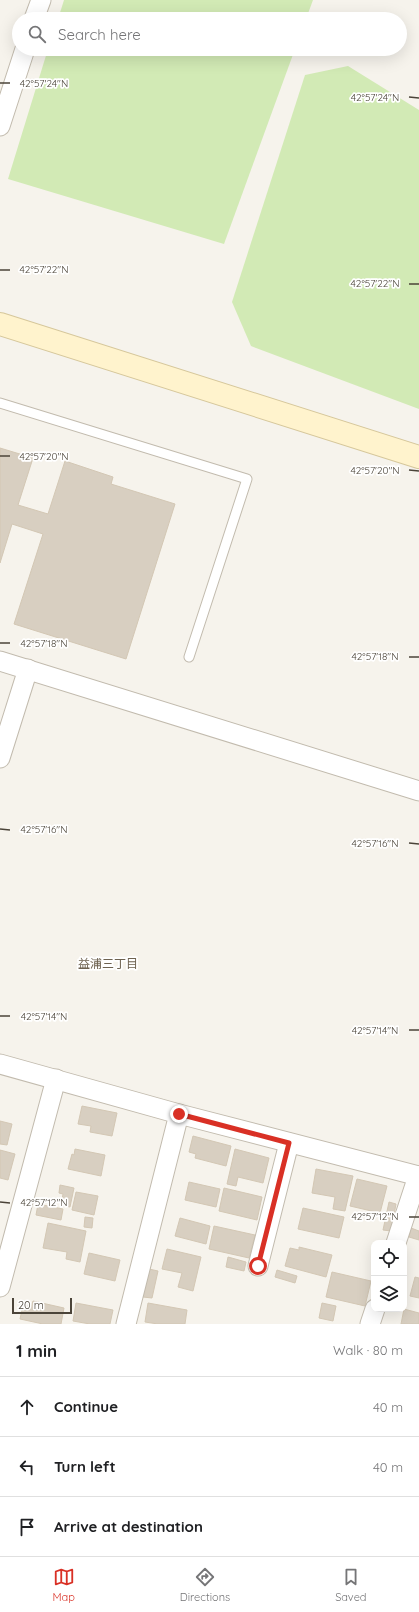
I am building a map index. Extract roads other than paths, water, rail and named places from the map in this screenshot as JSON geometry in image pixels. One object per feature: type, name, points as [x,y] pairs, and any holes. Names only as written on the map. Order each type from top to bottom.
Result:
[{"type":"street","points":[[37,12],[41,0]]},
{"type":"street","points":[[0,126],[23,56]]},
{"type":"street","points":[[0,324],[419,457]]},
{"type":"street","points":[[0,661],[419,791]]},
{"type":"street","points":[[0,758],[28,670]]},
{"type":"street","points":[[0,1064],[179,1114],[418,1176],[397,1240]]},
{"type":"street","points":[[0,1288],[56,1079]]},
{"type":"street","points":[[126,1324],[179,1114]]},
{"type":"street","points":[[258,1266],[289,1143]]},
{"type":"street","points":[[370,1324],[374,1312]]},
{"type":"lane","points":[[0,403],[248,479],[189,657]]},
{"type":"district","name":"益浦三丁目","points":[[108,963]]}]
